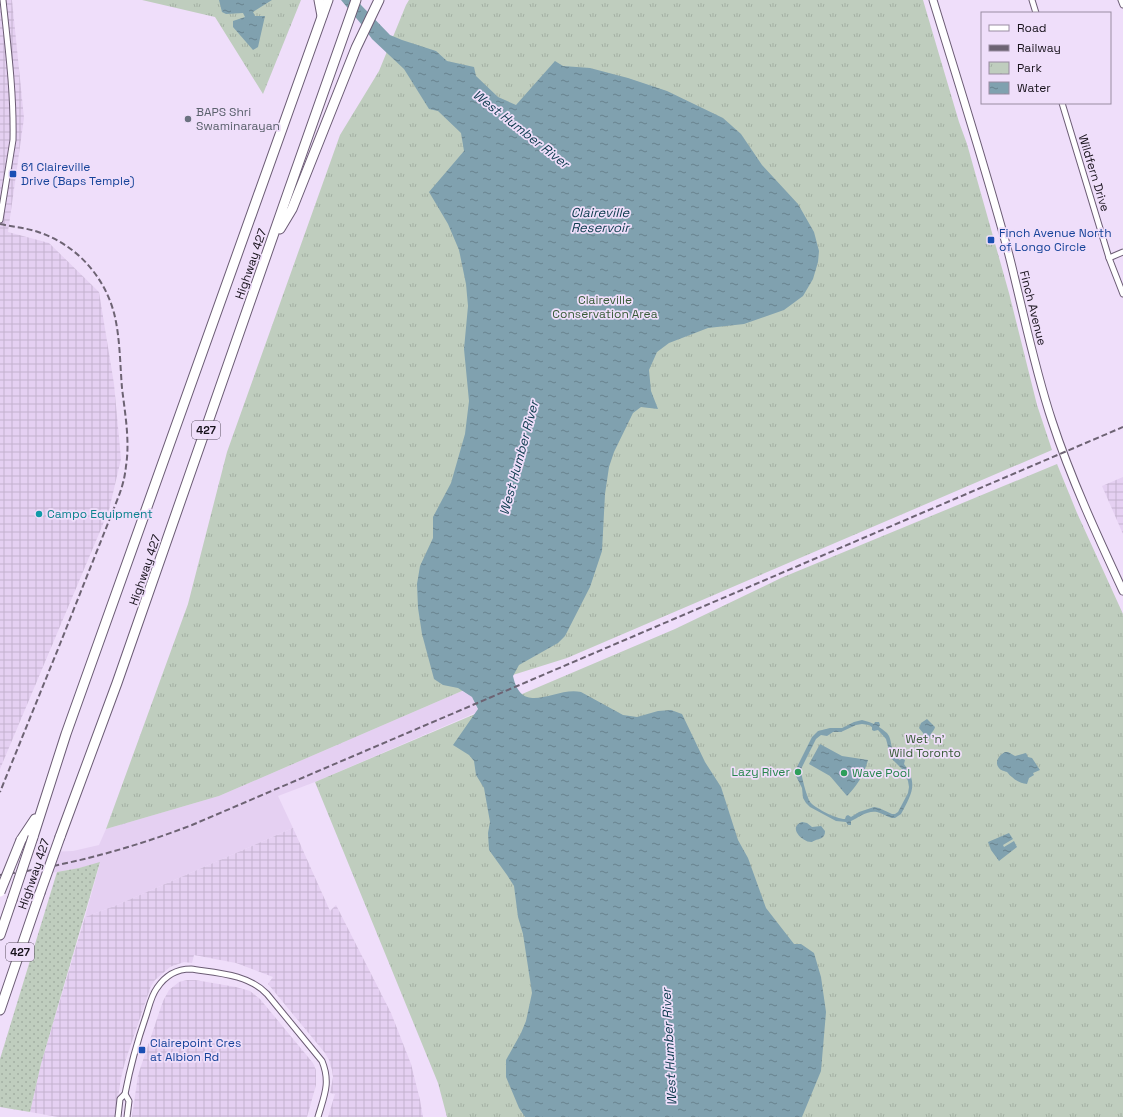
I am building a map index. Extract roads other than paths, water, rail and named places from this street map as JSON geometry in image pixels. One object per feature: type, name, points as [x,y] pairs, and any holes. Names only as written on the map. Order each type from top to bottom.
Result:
[{"type":"highway","points":[[319,0],[322,18]]},
{"type":"highway","name":"Highway 427","points":[[0,935],[72,719],[328,0]]},
{"type":"highway","name":"Highway 427","points":[[0,1010],[60,837],[120,676],[356,0]]},
{"type":"highway","points":[[272,240],[292,209],[356,48],[379,0]]},
{"type":"highway","points":[[0,892],[21,840],[41,812]]},
{"type":"main road","name":"Finch Avenue","points":[[933,0],[995,205],[1046,403],[1077,490],[1123,591]]},
{"type":"street","points":[[0,220],[13,140],[12,90],[3,0]]},
{"type":"street","points":[[1032,0],[1036,12]]},
{"type":"street","points":[[1121,0],[1123,5]]},
{"type":"street","name":"Wildfern Drive","points":[[1062,104],[1109,258],[1123,294]]},
{"type":"street","points":[[1109,258],[1123,252]]},
{"type":"street","points":[[118,1117],[120,1100],[125,1094],[133,1054],[153,994],[159,985],[168,977],[185,969],[240,977],[256,985],[267,994],[322,1061],[327,1082],[318,1117]]},
{"type":"street","points":[[125,1094],[129,1101],[127,1117]]},
{"type":"water","points":[[219,0],[272,0],[253,12],[255,16],[265,16],[258,47],[253,50],[233,27],[233,21],[245,17],[243,13],[226,14],[222,12]]},
{"type":"water","name":"Claireville Reservoir","points":[[341,0],[358,0],[390,35],[436,51],[447,61],[474,67],[476,76],[498,97],[516,105],[555,61],[563,66],[590,68],[628,78],[667,91],[723,118],[741,134],[762,165],[798,204],[814,232],[819,251],[818,262],[813,279],[803,296],[784,310],[744,324],[708,328],[669,343],[657,352],[649,370],[651,391],[658,409],[641,407],[633,413],[614,452],[609,467],[605,494],[602,551],[590,587],[565,636],[558,643],[519,665],[513,676],[517,688],[524,695],[532,698],[541,698],[571,691],[581,692],[623,715],[637,717],[658,711],[671,710],[682,714],[705,762],[721,787],[738,840],[748,858],[766,908],[794,944],[801,944],[814,953],[821,977],[826,1012],[821,1071],[802,1117],[525,1117],[519,1108],[506,1077],[506,1060],[526,1021],[532,993],[514,886],[489,850],[488,833],[490,822],[484,788],[476,775],[474,761],[469,755],[453,745],[478,709],[472,697],[458,688],[443,685],[434,679],[422,634],[418,608],[417,584],[420,566],[433,538],[433,517],[451,483],[465,434],[469,401],[464,349],[468,306],[466,284],[459,250],[448,224],[429,192],[464,151],[461,133],[438,111],[429,109],[404,69],[372,39]]},
{"type":"water","points":[[927,719],[935,727],[929,739],[924,737],[919,728],[921,723]]},
{"type":"water","name":"Lazy River","points":[[862,720],[874,724],[875,722],[879,722],[879,727],[889,736],[895,755],[900,760],[905,760],[904,764],[909,771],[912,789],[901,814],[895,818],[877,812],[870,812],[851,821],[851,825],[848,825],[846,822],[836,821],[810,807],[803,798],[802,788],[796,776],[796,769],[812,737],[818,731],[830,728],[842,728]],"holes":[[[856,725],[869,725],[872,727],[872,730],[878,730],[886,739],[891,758],[903,770],[908,781],[908,793],[898,812],[895,814],[874,807],[859,812],[851,817],[848,815],[845,819],[832,816],[809,801],[804,787],[801,769],[816,739],[821,735],[827,736],[833,732],[841,732]]]},
{"type":"water","name":"Wave Pool","points":[[820,744],[842,756],[868,760],[860,779],[847,796],[830,776],[809,764]]},
{"type":"water","points":[[1005,752],[1015,756],[1026,753],[1028,757],[1032,758],[1040,770],[1033,773],[1034,775],[1029,778],[1027,784],[1017,781],[1007,772],[1001,770],[998,766],[998,759]]},
{"type":"water","points":[[802,822],[807,823],[812,827],[821,826],[825,831],[824,836],[812,842],[808,842],[796,831],[798,824]]},
{"type":"water","points":[[1009,833],[1013,839],[1003,845],[1004,847],[1014,841],[1017,847],[999,861],[991,850],[988,842]]},
{"type":"railway","points":[[0,224],[36,231],[54,239],[77,254],[96,275],[109,299],[118,331],[122,388],[127,427],[127,456],[125,474],[119,494],[0,792]]},
{"type":"railway","points":[[0,875],[49,867],[98,856],[145,842],[192,825],[1123,427]]},
{"type":"place","name":"BAPS Shri Swaminarayan","points":[[188,119]]},
{"type":"place","name":"61 Claireville Drive (Baps Temple)","points":[[13,174]]},
{"type":"place","name":"Finch Avenue North of Longo Circle","points":[[991,240]]},
{"type":"place","name":"Campo Equipment","points":[[39,514]]},
{"type":"place","name":"Lazy River","points":[[798,772]]},
{"type":"place","name":"Wave Pool","points":[[844,773]]},
{"type":"place","name":"Clairepoint Cres at Albion Rd","points":[[142,1050]]},
{"type":"water label","name":"West Humber River","points":[[521,129]]},
{"type":"water label","name":"West Humber River","points":[[519,458]]},
{"type":"water label","name":"West Humber River","points":[[669,1047]]},
{"type":"park label","name":"Claireville Conservation Area","points":[[605,307]]},
{"type":"park label","name":"Wet 'n' Wild Toronto","points":[[925,746]]}]
